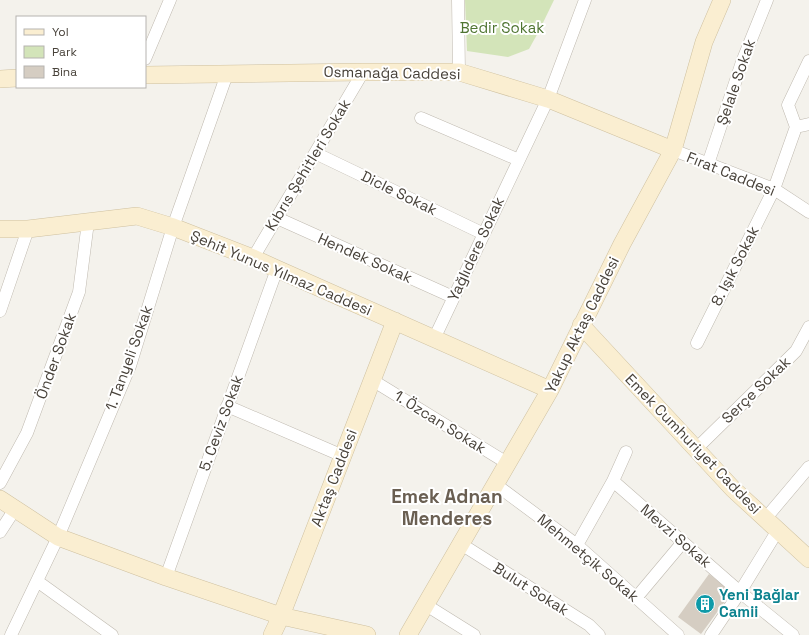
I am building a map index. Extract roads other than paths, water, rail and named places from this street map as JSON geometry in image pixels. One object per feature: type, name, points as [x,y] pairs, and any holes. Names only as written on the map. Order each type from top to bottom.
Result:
[{"type":"street","points":[[146,57],[170,0]]},
{"type":"street","points":[[458,0],[459,72]]},
{"type":"street","name":"Yağlıdere Sokak","points":[[434,339],[548,99],[585,0]]},
{"type":"street","name":"Yakup Aktaş Caddesi","points":[[408,635],[550,390],[622,244],[672,150],[704,42],[722,0]]},
{"type":"street","name":"Şelale Sokak","points":[[708,164],[742,62],[767,0]]},
{"type":"street","points":[[809,61],[788,105],[796,127],[809,124]]},
{"type":"street","name":"Kıbrıs Şehitleri Sokak","points":[[253,258],[363,72]]},
{"type":"street","name":"Osmanağa Caddesi","points":[[146,75],[459,72],[548,99],[672,150]]},
{"type":"street","name":"1. Tanyeli Sokak","points":[[12,635],[58,537],[130,366],[173,227],[227,74]]},
{"type":"street","points":[[0,79],[16,78]]},
{"type":"street","points":[[421,118],[519,160]]},
{"type":"street","name":"8. Işık Sokak","points":[[697,342],[774,189],[796,127]]},
{"type":"street","name":"Fırat Caddesi","points":[[672,150],[774,189],[809,212]]},
{"type":"street","name":"Dicle Sokak","points":[[315,152],[484,234]]},
{"type":"street","name":"Şehit Yunus Yılmaz Caddesi","points":[[0,229],[28,230],[137,216],[173,227],[253,258],[550,390]]},
{"type":"street","name":"Hendek Sokak","points":[[277,218],[453,298]]},
{"type":"street","name":"Önder Sokak","points":[[0,483],[27,433],[80,292],[88,222]]},
{"type":"street","points":[[0,311],[28,230]]},
{"type":"street","name":"5. Ceviz Sokak","points":[[166,577],[277,269]]},
{"type":"street","name":"Aktaş Caddesi","points":[[272,635],[281,616],[395,321]]},
{"type":"street","name":"Emek Cumhuriyet Caddesi","points":[[581,325],[696,448],[733,490],[807,554]]},
{"type":"street","name":"Serçe Sokak","points":[[696,448],[796,351],[809,327]]},
{"type":"street","name":"1. Özcan Sokak","points":[[372,380],[508,463]]},
{"type":"street","points":[[228,406],[342,456]]},
{"type":"street","points":[[577,545],[626,452]]},
{"type":"street","points":[[765,519],[809,467]]},
{"type":"street","name":"Mevzi Sokak","points":[[612,480],[740,592],[793,635]]},
{"type":"street","name":"Mehmetçik Sokak","points":[[495,484],[577,545],[678,635]]},
{"type":"street","points":[[0,499],[58,537],[166,577],[281,616],[367,635]]},
{"type":"street","points":[[0,532],[15,509]]},
{"type":"street","points":[[711,635],[740,592],[778,530]]},
{"type":"street","points":[[636,598],[683,542]]},
{"type":"street","name":"Bulut Sokak","points":[[461,544],[589,625],[599,635]]},
{"type":"street","points":[[37,581],[112,635]]},
{"type":"street","points":[[426,605],[474,635]]},
{"type":"place","name":"Yeni Bağlar Camii","points":[[705,604]]},
{"type":"district","name":"Emek Adnan Menderes","points":[[447,507]]},
{"type":"park label","name":"Bedir Sokak","points":[[502,28]]}]
